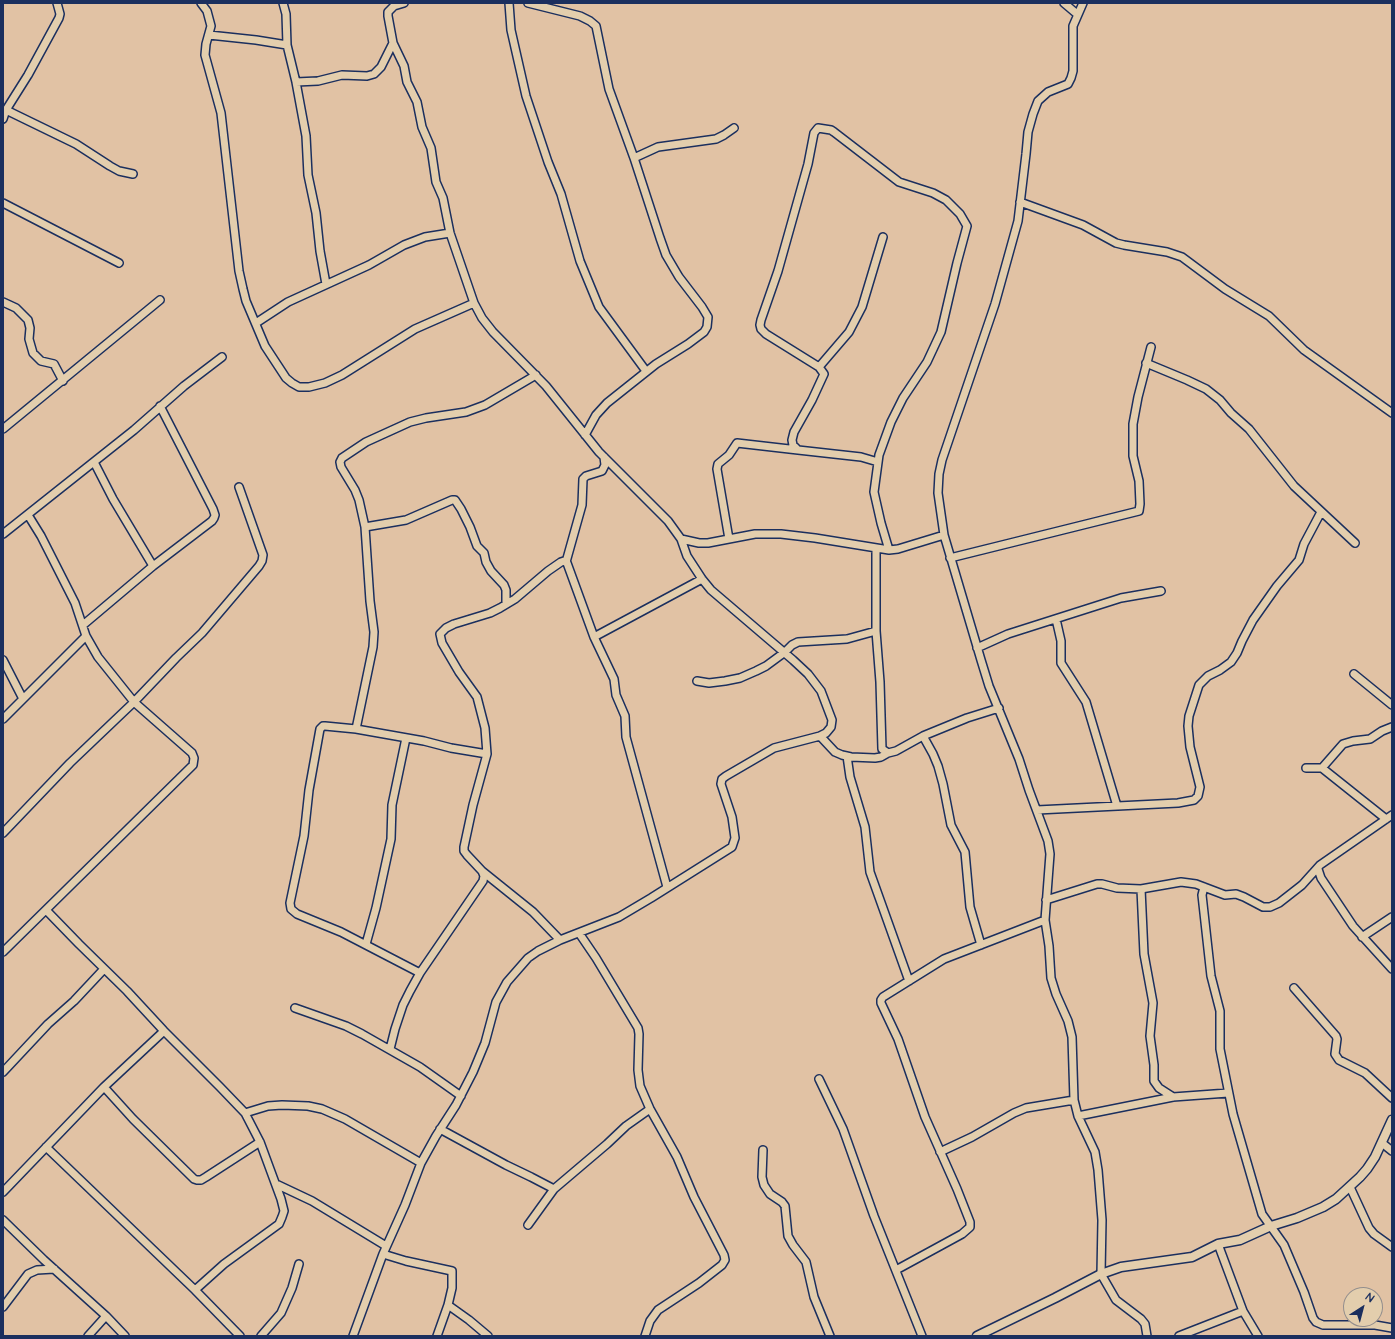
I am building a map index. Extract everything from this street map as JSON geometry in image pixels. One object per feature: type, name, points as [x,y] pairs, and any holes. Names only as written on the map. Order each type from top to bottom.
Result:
[{"type":"street","points":[[3,119],[6,110],[59,18],[60,10],[57,3]]},
{"type":"street","points":[[201,3],[209,17],[211,26],[206,44],[206,55],[221,113],[239,271],[246,301],[268,353],[286,378],[299,387],[309,387],[325,383],[342,375],[414,330],[474,303]]},
{"type":"street","points":[[283,3],[286,14],[287,46],[296,82],[306,136],[307,162],[326,284]]},
{"type":"street","points":[[353,1336],[386,1246],[405,1205],[421,1163],[440,1129],[456,1105],[473,1072],[485,1043],[496,1002],[507,982],[528,958],[538,951],[560,940],[619,917],[732,847],[735,838],[732,817],[721,784],[722,779],[774,748],[820,736],[826,733],[831,727],[832,720],[821,691],[808,674],[785,652],[711,590],[687,556],[681,539],[659,512],[604,457],[536,375],[493,332],[482,318],[474,303],[450,233],[443,198],[436,182],[431,148],[422,126],[417,102],[407,82],[404,66],[393,43],[388,12],[394,6],[404,3]]},
{"type":"street","points":[[510,3],[511,30],[526,96],[548,162],[561,194],[580,261],[599,307],[646,372]]},
{"type":"street","points":[[528,3],[580,16],[596,26],[608,89],[634,158],[666,255],[708,317],[707,327],[704,332],[656,364],[600,411],[596,415],[586,435]]},
{"type":"street","points":[[1064,3],[1077,14]]},
{"type":"street","points":[[1083,3],[1073,26],[1073,71],[1071,78],[1068,84],[1048,92],[1038,101],[1028,132],[1018,221],[995,304],[966,388],[939,474],[938,493],[944,535],[950,558],[989,686],[1019,759],[1048,841],[1050,854],[1046,900],[1046,920],[1052,978],[1056,994],[1068,1021],[1072,1037],[1074,1100],[1078,1116],[1094,1152],[1098,1170],[1102,1220],[1102,1274],[1116,1300],[1141,1319],[1145,1324],[1147,1336]]},
{"type":"street","points":[[209,35],[256,40],[287,46]]},
{"type":"street","points":[[296,82],[318,81],[349,74],[367,76],[374,74],[381,67],[393,43]]},
{"type":"street","points":[[6,110],[76,144],[119,171],[133,174]]},
{"type":"street","points":[[634,158],[658,147],[716,139],[734,128]]},
{"type":"street","points":[[798,450],[792,445],[794,432],[812,400],[824,374],[819,367],[766,334],[761,329],[760,325],[778,272],[802,185],[814,132],[818,128],[831,130],[834,132],[899,182],[933,193],[946,200],[960,214],[967,226],[941,332],[927,362],[903,398],[891,422],[878,462],[874,492],[889,550]]},
{"type":"street","points":[[1020,202],[1083,225],[1124,246],[1175,254],[1182,257],[1225,289],[1269,316],[1304,350],[1392,413]]},
{"type":"street","points":[[3,203],[120,263]]},
{"type":"street","points":[[256,323],[288,302],[369,266],[404,245],[425,237],[450,233]]},
{"type":"street","points":[[819,367],[849,332],[862,307],[883,237]]},
{"type":"street","points":[[3,429],[160,300]]},
{"type":"street","points":[[3,302],[16,308],[28,320],[30,328],[29,340],[33,353],[41,361],[54,364],[63,380]]},
{"type":"street","points":[[950,558],[1139,511],[1139,481],[1133,456],[1133,424],[1151,347]]},
{"type":"street","points":[[3,534],[134,430],[184,386],[222,357]]},
{"type":"street","points":[[1146,364],[1206,389],[1220,400],[1248,429],[1294,486],[1355,543]]},
{"type":"street","points":[[356,729],[374,639],[365,527],[356,490],[341,467],[340,462],[342,458],[366,442],[410,422],[466,412],[485,405],[536,375]]},
{"type":"street","points":[[83,624],[153,566],[212,521],[215,515],[160,406]]},
{"type":"street","points":[[729,539],[717,470],[718,464],[729,455],[737,443],[861,457],[878,462]]},
{"type":"street","points":[[604,457],[605,465],[602,471],[586,476],[583,479],[582,505],[566,562],[594,637],[614,679],[616,695],[625,716],[626,737],[667,887]]},
{"type":"street","points":[[94,462],[113,499],[153,566]]},
{"type":"street","points":[[3,833],[70,763],[134,702],[202,633],[259,566],[262,560],[260,547],[239,487]]},
{"type":"street","points":[[365,527],[406,520],[455,500],[470,527],[477,546],[484,553],[487,565],[504,585],[506,590],[506,604]]},
{"type":"street","points":[[1037,810],[1178,803],[1194,800],[1198,796],[1200,787],[1190,747],[1188,726],[1189,716],[1199,685],[1208,676],[1231,662],[1253,620],[1280,582],[1299,560],[1304,544],[1321,512]]},
{"type":"street","points":[[3,952],[193,765],[194,758],[192,753],[134,702],[98,657],[86,636],[75,603],[41,536],[28,515]]},
{"type":"street","points":[[681,539],[699,543],[708,543],[755,534],[781,534],[889,550],[898,549],[944,535]]},
{"type":"street","points":[[876,548],[876,631],[880,682],[881,747],[888,753]]},
{"type":"street","points":[[560,940],[534,912],[482,871],[464,851],[473,805],[487,754],[485,728],[477,697],[459,672],[442,643],[440,634],[450,626],[490,613],[515,599],[548,570],[561,562],[566,562]]},
{"type":"street","points":[[594,637],[702,579]]},
{"type":"street","points":[[977,648],[1008,634],[1121,598],[1161,591]]},
{"type":"street","points":[[1056,619],[1060,641],[1061,663],[1086,702],[1117,806]]},
{"type":"street","points":[[697,681],[709,683],[740,678],[766,666],[798,642],[847,639],[876,631]]},
{"type":"street","points":[[3,719],[86,636]]},
{"type":"street","points":[[3,660],[23,699]]},
{"type":"street","points":[[1354,674],[1392,705]]},
{"type":"street","points":[[820,736],[835,752],[847,756],[875,758],[905,747],[923,736],[967,718],[999,708]]},
{"type":"street","points":[[420,973],[366,944],[297,914],[292,909],[290,903],[304,836],[309,790],[320,729],[321,727],[326,726],[356,729],[424,741],[443,747],[487,754]]},
{"type":"street","points":[[1322,768],[1343,744],[1370,739],[1382,731],[1392,727]]},
{"type":"street","points":[[923,736],[938,766],[951,825],[965,852],[970,907],[981,946]]},
{"type":"street","points":[[366,944],[376,908],[391,839],[392,805],[406,738]]},
{"type":"street","points":[[847,756],[850,777],[865,827],[872,878],[909,981]]},
{"type":"street","points":[[1046,900],[1097,884],[1117,888],[1141,889],[1181,882],[1204,887],[1225,895],[1236,894],[1264,907],[1270,907],[1279,903],[1302,885],[1320,865],[1389,817],[1322,768],[1306,768]]},
{"type":"street","points":[[1318,869],[1321,878],[1353,926],[1392,969]]},
{"type":"street","points":[[390,1049],[403,1005],[420,973],[483,881],[482,871]]},
{"type":"street","points":[[1204,887],[1202,895],[1211,976],[1220,1011],[1220,1049],[1228,1093],[1262,1214],[1272,1226],[1284,1246],[1304,1292],[1313,1318],[1316,1322],[1324,1325],[1375,1325],[1392,1328]]},
{"type":"street","points":[[1141,889],[1144,954],[1153,1002],[1150,1036],[1154,1065],[1154,1081],[1159,1088],[1173,1097]]},
{"type":"street","points":[[46,910],[245,1113],[260,1142],[276,1184],[284,1211],[282,1217],[278,1224],[224,1264],[195,1290]]},
{"type":"street","points":[[1362,936],[1392,916]]},
{"type":"street","points":[[896,1270],[962,1234],[970,1227],[970,1222],[925,1117],[898,1039],[880,1003],[883,997],[944,959],[1046,920]]},
{"type":"street","points":[[579,933],[596,958],[638,1028],[640,1034],[638,1070],[639,1080],[650,1109],[677,1157],[694,1197],[724,1255],[725,1260],[722,1266],[658,1310],[650,1321],[645,1336]]},
{"type":"street","points":[[3,1072],[48,1024],[74,1001],[104,969]]},
{"type":"street","points":[[1294,988],[1336,1036],[1335,1054],[1339,1060],[1365,1073],[1392,1098]]},
{"type":"street","points":[[295,1008],[354,1030],[390,1049],[461,1096]]},
{"type":"street","points":[[3,1192],[104,1087],[164,1032]]},
{"type":"street","points":[[819,1079],[843,1129],[874,1216],[922,1336]]},
{"type":"street","points":[[104,1087],[133,1119],[194,1179],[201,1180],[260,1142]]},
{"type":"street","points":[[1078,1116],[1173,1097],[1228,1093]]},
{"type":"street","points":[[940,1152],[972,1137],[1014,1113],[1026,1108],[1074,1100]]},
{"type":"street","points":[[245,1113],[268,1106],[282,1105],[308,1106],[322,1109],[346,1119],[421,1163]]},
{"type":"street","points":[[528,1225],[554,1189],[626,1126],[650,1109]]},
{"type":"street","points":[[977,1336],[993,1333],[1102,1274],[1121,1267],[1192,1257],[1218,1244],[1240,1240],[1323,1207],[1336,1199],[1367,1169],[1382,1143],[1392,1120]]},
{"type":"street","points":[[440,1129],[554,1189]]},
{"type":"street","points":[[1382,1143],[1392,1151]]},
{"type":"street","points":[[46,1147],[195,1290],[240,1336]]},
{"type":"street","points":[[763,1150],[762,1177],[764,1185],[770,1194],[782,1202],[785,1206],[788,1236],[806,1262],[814,1297],[830,1336]]},
{"type":"street","points":[[276,1184],[312,1202],[386,1246]]},
{"type":"street","points":[[1350,1186],[1369,1228],[1374,1234],[1392,1246]]},
{"type":"street","points":[[3,1220],[106,1316],[125,1336]]},
{"type":"street","points":[[1218,1244],[1243,1311],[1258,1336]]},
{"type":"street","points":[[383,1254],[406,1261],[452,1271],[452,1288],[448,1305],[437,1336]]},
{"type":"street","points":[[261,1336],[281,1313],[292,1288],[298,1264]]},
{"type":"street","points":[[3,1307],[28,1274],[37,1270],[54,1269]]},
{"type":"street","points":[[448,1305],[470,1320],[488,1336]]},
{"type":"street","points":[[1179,1336],[1243,1311]]},
{"type":"street","points":[[88,1336],[106,1316]]}]
